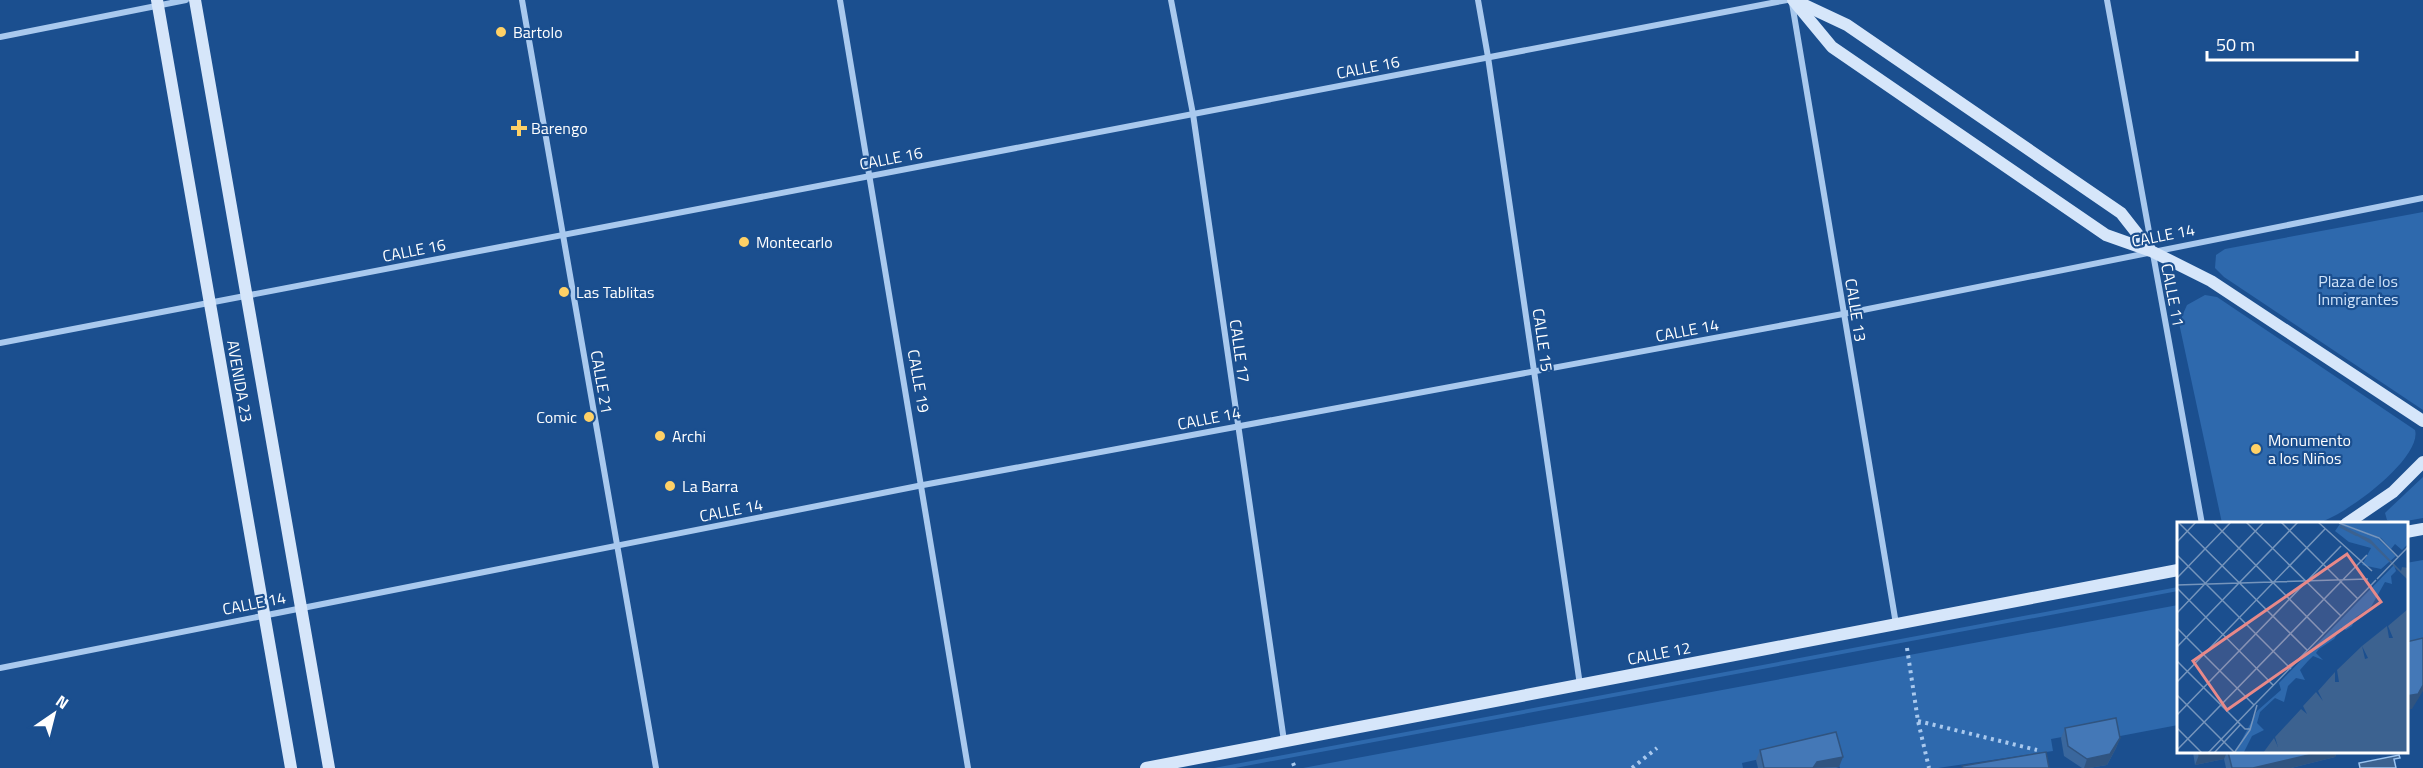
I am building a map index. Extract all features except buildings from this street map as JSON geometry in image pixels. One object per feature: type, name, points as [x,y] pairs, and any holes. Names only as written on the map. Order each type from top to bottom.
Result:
[{"type":"main road","name":"AVENIDA 23","points":[[195,0],[329,768]]},
{"type":"main road","points":[[1793,0],[1832,47],[2106,235],[2151,251],[2211,281],[2423,421]]},
{"type":"main road","points":[[1793,0],[1846,25],[2121,213],[2151,251]]},
{"type":"main road","name":"AVENIDA 23","points":[[158,3],[291,768]]},
{"type":"main road","points":[[2349,522],[2393,492],[2423,462]]},
{"type":"main road","points":[[2408,532],[2423,529]]},
{"type":"main road","name":"CALLE 12","points":[[1146,768],[2177,570]]},
{"type":"street","points":[[0,37],[158,3],[186,0]]},
{"type":"street","name":"CALLE 21","points":[[522,0],[656,768]]},
{"type":"street","name":"CALLE 19","points":[[840,0],[969,768]]},
{"type":"street","name":"CALLE 17","points":[[1171,0],[1193,114],[1284,741]]},
{"type":"street","name":"CALLE 15","points":[[1478,0],[1580,685]]},
{"type":"street","name":"CALLE 16","points":[[0,343],[1787,0]]},
{"type":"street","name":"CALLE 13","points":[[1793,0],[1843,314],[1896,624]]},
{"type":"street","name":"CALLE 11","points":[[2107,0],[2202,522]]},
{"type":"street","name":"CALLE 14","points":[[0,668],[923,485],[1843,314],[2423,198]]},
{"type":"path","points":[[1907,648],[1918,721],[1929,768]]},
{"type":"path","points":[[1918,721],[2037,750]]},
{"type":"path","points":[[1632,768],[1657,748]]},
{"type":"green space","name":"Plaza de los Inmigrantes","points":[[2423,212],[2423,410],[2224,277],[2215,268],[2216,255],[2225,249]]},
{"type":"green space","name":"Plaza de los Inmigrantes","points":[[2205,295],[2217,297],[2415,430],[2414,442],[2406,456],[2377,487],[2359,501],[2325,520],[2319,522],[2222,522],[2179,323],[2187,305]]},
{"type":"green space","points":[[2423,477],[2423,518],[2392,522],[2387,520],[2385,513]]},
{"type":"green space","points":[[2423,560],[2423,652],[2408,656],[2408,563]]},
{"type":"green space","points":[[2177,587],[2177,591],[1235,768],[1214,768]]},
{"type":"green space","points":[[2177,605],[2177,725],[2115,737],[2112,728],[2051,739],[2053,751],[1938,768],[1840,768],[1832,743],[1742,763],[1743,768],[1303,768]]},
{"type":"shaded area","points":[[2399,755],[2400,758],[2394,759],[2396,768],[2360,768],[2359,763]]},
{"type":"place","name":"Bartolo","points":[[501,32]]},
{"type":"place","name":"Barengo","points":[[519,128]]},
{"type":"place","name":"Montecarlo","points":[[744,242]]},
{"type":"place","name":"Las Tablitas","points":[[564,292]]},
{"type":"place","name":"Comic","points":[[589,417]]},
{"type":"place","name":"Archi","points":[[660,436]]},
{"type":"place","name":"Monumento a los Niños","points":[[2256,449]]},
{"type":"place","name":"La Barra","points":[[670,486]]}]
